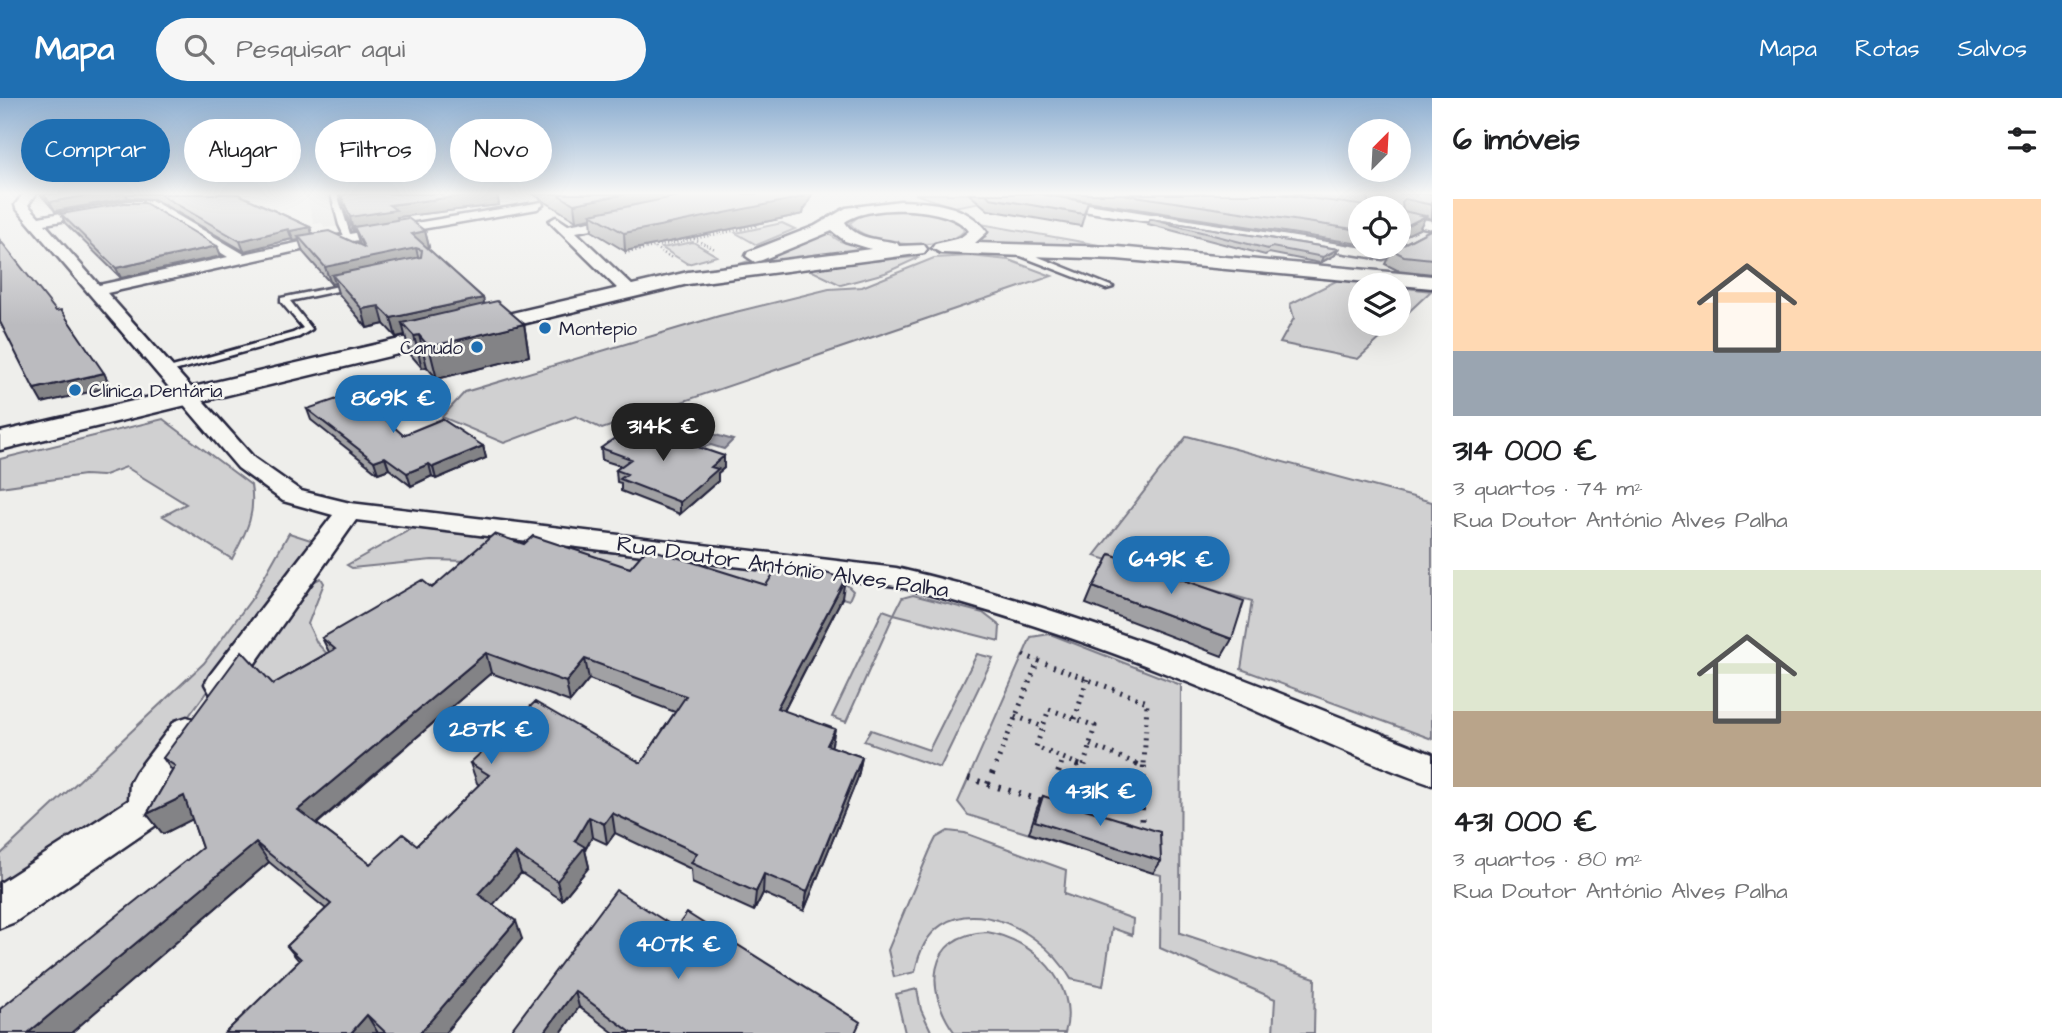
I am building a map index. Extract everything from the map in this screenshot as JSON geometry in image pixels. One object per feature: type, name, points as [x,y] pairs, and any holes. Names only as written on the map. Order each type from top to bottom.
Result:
[{"type":"street","name":"Rua Doutor António Alves Palha","points":[[48,238],[246,463],[292,496],[349,511],[842,570],[962,591],[1035,613],[1155,657],[1432,770]]},
{"type":"street","points":[[207,238],[240,258]]},
{"type":"street","points":[[94,291],[240,258],[349,238]]},
{"type":"street","points":[[573,238],[629,291]]},
{"type":"street","points":[[688,278],[785,246],[801,238]]},
{"type":"street","points":[[853,238],[884,246],[918,249]]},
{"type":"street","points":[[941,248],[973,238]]},
{"type":"street","points":[[1077,238],[1278,266]]},
{"type":"street","points":[[1298,238],[1390,252],[1364,273]]},
{"type":"street","points":[[0,441],[688,278],[918,249],[1117,253],[1348,274]]},
{"type":"street","points":[[1411,280],[1432,282]]},
{"type":"street","points":[[0,907],[148,809],[149,783],[349,511]]},
{"type":"lane","points":[[1009,249],[1109,287]]},
{"type":"lane","points":[[163,371],[296,335],[308,329],[284,300],[366,282]]},
{"type":"path","points":[[627,253],[701,238]]},
{"type":"path","points":[[1023,655],[1147,702],[1141,831],[1128,827]]},
{"type":"path","points":[[988,784],[1038,661]]},
{"type":"path","points":[[1075,719],[1087,679]]},
{"type":"path","points":[[1049,709],[1095,726],[1084,766],[1036,747],[1043,727],[1049,709]]},
{"type":"path","points":[[1015,716],[1043,727]]},
{"type":"path","points":[[1090,745],[1144,767]]},
{"type":"path","points":[[1049,803],[1063,758]]},
{"type":"path","points":[[968,778],[1062,807]]},
{"type":"shaded area","points":[[744,238],[774,238],[757,245]]},
{"type":"shaded area","points":[[809,238],[835,238],[880,251],[712,273],[782,250]]},
{"type":"shaded area","points":[[873,238],[955,238],[924,244],[888,242]]},
{"type":"shaded area","points":[[984,238],[1058,238],[1144,253],[978,243]]},
{"type":"shaded area","points":[[693,242],[717,256],[688,264],[662,248]]},
{"type":"shaded area","points":[[970,256],[1009,260],[1052,276],[602,429],[576,416],[504,443],[442,417],[465,392],[719,316],[829,289],[862,287],[934,258]]},
{"type":"shaded area","points":[[918,258],[885,273],[841,285],[804,267]]},
{"type":"shaded area","points":[[1338,280],[1348,281],[1348,336],[1383,336],[1358,359],[1280,343],[1294,318],[1290,304]]},
{"type":"shaded area","points":[[1411,289],[1431,291],[1411,310]]},
{"type":"shaded area","points":[[163,419],[251,485],[251,515],[232,559],[163,516],[186,504],[126,467],[102,476],[84,475],[0,487],[0,459]]},
{"type":"shaded area","points":[[695,429],[733,440],[724,449],[711,445],[703,447],[699,441],[687,437]]},
{"type":"shaded area","points":[[1187,436],[1432,502],[1432,739],[1241,669],[1252,601],[1094,556]]},
{"type":"shaded area","points":[[413,528],[833,580],[847,585],[853,591],[849,600],[809,588],[631,587],[468,561],[432,560],[352,568],[347,565]]},
{"type":"shaded area","points":[[289,533],[317,542],[121,808],[0,885],[0,855],[204,663],[253,597]]},
{"type":"shaded area","points":[[321,578],[324,583],[308,624],[317,643],[331,658],[284,705],[244,661],[291,593]]},
{"type":"shaded area","points":[[913,595],[983,613],[1000,626],[999,641],[894,614],[902,598]]},
{"type":"shaded area","points":[[883,610],[894,614],[846,722],[832,717]]},
{"type":"shaded area","points":[[1050,634],[1181,685],[1180,933],[1315,978],[1314,1033],[1273,1033],[1275,999],[1160,948],[1161,875],[1153,873],[1152,844],[1065,845],[968,815],[958,802],[1031,637]]},
{"type":"shaded area","points":[[977,654],[993,658],[940,768],[864,741],[871,730],[929,750]]},
{"type":"shaded area","points":[[948,831],[965,833],[1066,870],[1064,894],[1133,919],[1132,935],[1112,928],[1103,986],[1071,979],[1055,957],[1035,939],[1011,925],[987,917],[963,917],[942,925],[925,943],[915,972],[894,977],[888,950],[936,838]]},
{"type":"shaded area","points":[[987,932],[1020,944],[1048,966],[1059,981],[1065,997],[1068,1015],[1065,1033],[955,1033],[939,1001],[936,968],[942,954],[952,943],[967,935]]},
{"type":"shaded area","points":[[917,989],[921,1010],[932,1033],[905,1033],[896,994]]},
{"type":"building","points":[[85,238],[203,238],[217,246],[116,268]]},
{"type":"building","points":[[234,238],[253,238],[240,241]]},
{"type":"building","points":[[299,238],[344,238],[364,247],[359,238],[416,238],[483,298],[391,318],[379,306],[362,309],[332,275],[421,257],[422,250],[416,248],[325,267]]},
{"type":"building","points":[[1223,238],[1267,238],[1338,249],[1323,257],[1272,247],[1268,249]]},
{"type":"building","points":[[1432,238],[1432,259],[1411,257],[1411,240]]},
{"type":"building","points":[[0,240],[56,311],[61,310],[104,373],[34,389],[0,322]]},
{"type":"building","points":[[497,301],[524,324],[429,347],[419,335],[414,336],[402,323]]},
{"type":"building","points":[[352,394],[357,398],[361,397],[403,435],[442,419],[483,446],[433,467],[429,464],[407,473],[385,457],[374,461],[307,409]]},
{"type":"building","points":[[633,425],[724,456],[711,467],[718,469],[680,502],[620,479],[627,474],[616,470],[631,459],[601,448]]},
{"type":"building","points":[[494,534],[524,544],[533,536],[630,568],[647,548],[766,585],[776,570],[804,578],[810,568],[845,579],[777,708],[835,729],[827,745],[862,757],[807,892],[764,874],[756,892],[691,863],[697,853],[612,813],[604,824],[589,817],[575,841],[585,847],[557,881],[515,853],[478,894],[516,921],[420,1033],[386,1033],[367,1015],[351,1033],[225,1033],[301,959],[287,946],[331,904],[256,843],[28,1033],[0,1033],[0,1009],[202,848],[184,796],[147,814],[175,766],[163,758],[242,651],[273,684],[335,649],[322,638],[422,580],[432,588]],"holes":[[[486,653],[566,682],[585,659],[686,696],[641,763],[535,702],[470,763],[489,775],[417,845],[403,834],[370,864],[298,810]]]},
{"type":"building","points":[[1110,554],[1244,601],[1232,639],[1093,587]]},
{"type":"building","points":[[1043,796],[1160,832],[1161,861],[1035,821]]},
{"type":"building","points":[[616,890],[676,928],[687,913],[860,1022],[855,1033],[632,1033],[575,991],[544,1033],[509,1033]]},
{"type":"place","name":"Montepio","points":[[545,328]]},
{"type":"place","name":"Canudo","points":[[477,347]]},
{"type":"place","name":"Clínica Dentária","points":[[75,390]]}]
